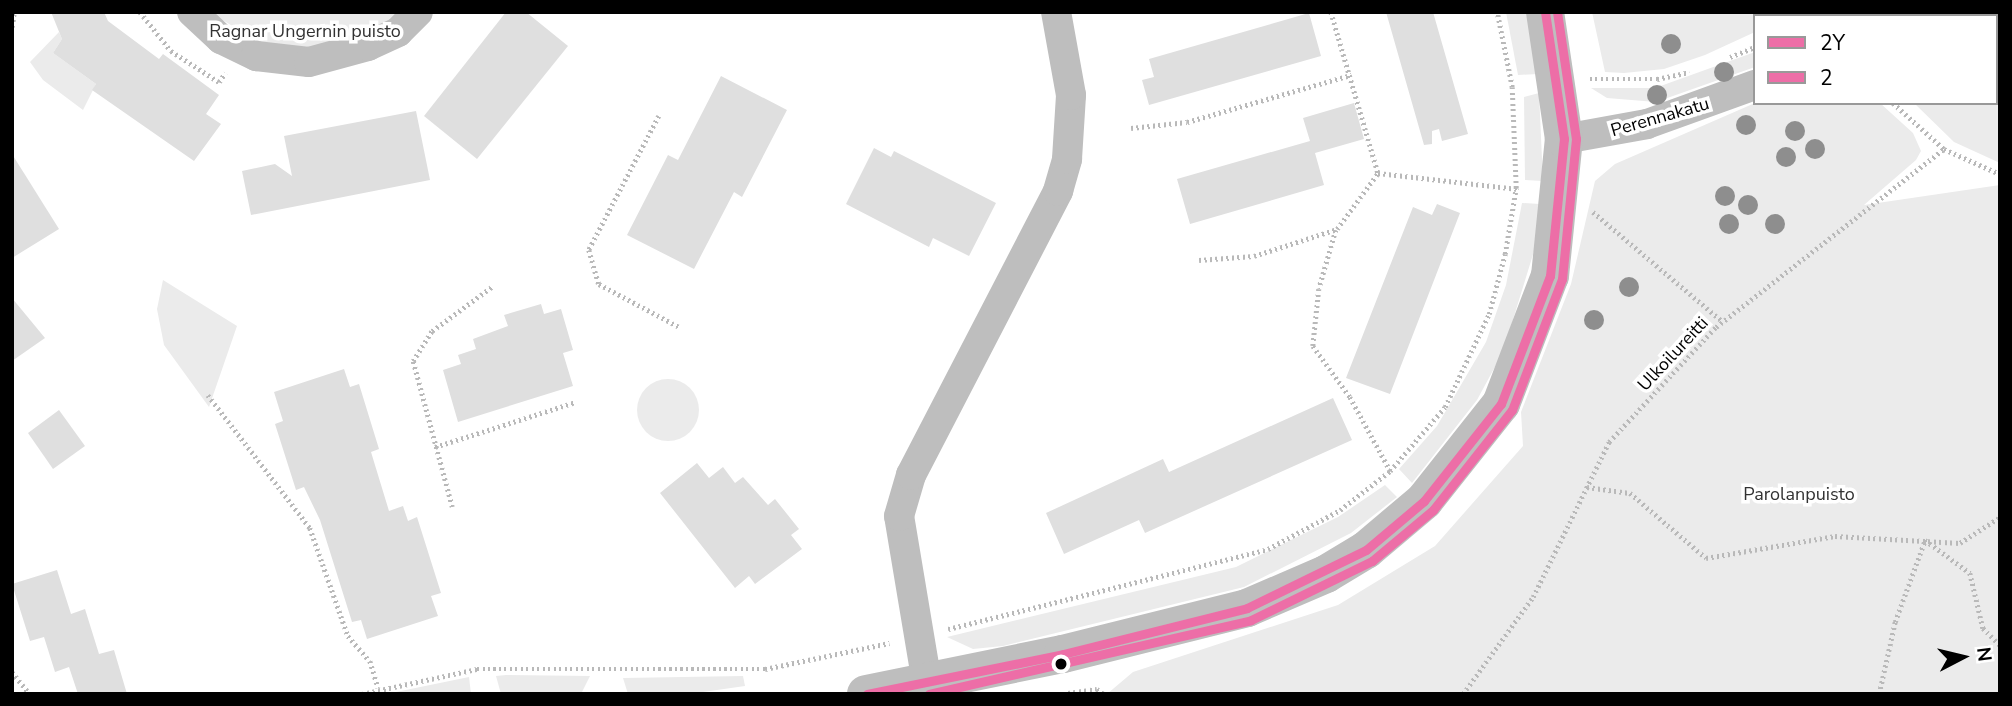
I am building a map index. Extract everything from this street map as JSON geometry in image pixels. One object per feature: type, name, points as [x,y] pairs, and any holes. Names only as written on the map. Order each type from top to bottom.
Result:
[{"type":"street","points":[[192,12],[221,39],[256,56],[309,62],[368,46],[398,32],[418,12]]},
{"type":"street","points":[[927,683],[899,541],[904,494],[1058,191],[1067,159],[1071,95],[1056,12]]},
{"type":"street","points":[[866,694],[927,683],[1247,608],[1326,574],[1396,526],[1451,472],[1501,404],[1517,372],[1550,276],[1563,139],[1545,12]]},
{"type":"street","name":"Perennakatu","points":[[1563,139],[1647,124],[1753,86]]},
{"type":"path","points":[[12,27],[14,12]]},
{"type":"path","points":[[1331,12],[1378,173]]},
{"type":"path","points":[[362,694],[378,688],[477,669],[765,669],[916,636],[1268,549],[1340,509],[1390,471],[1445,407],[1489,314],[1516,188],[1512,87],[1497,12]]},
{"type":"path","points":[[1721,61],[1753,48]]},
{"type":"path","points":[[1581,79],[1657,79],[1700,69]]},
{"type":"path","points":[[1131,128],[1187,122],[1351,75]]},
{"type":"path","points":[[1895,105],[1944,149],[2000,174]]},
{"type":"path","points":[[659,116],[589,250],[599,284],[681,328]]},
{"type":"path","name":"Ulkoilureitti","points":[[1463,694],[1534,597],[1609,442],[1723,322],[1944,149]]},
{"type":"path","points":[[1378,173],[1336,229],[1319,289],[1313,346],[1350,397],[1390,471]]},
{"type":"path","points":[[1378,173],[1516,188]]},
{"type":"path","points":[[1591,211],[1723,322]]},
{"type":"path","points":[[1199,260],[1254,256],[1336,229]]},
{"type":"path","points":[[452,507],[415,379],[415,354],[432,331],[492,286]]},
{"type":"path","points":[[208,395],[310,528],[348,636],[370,661],[378,688]]},
{"type":"path","points":[[435,447],[576,402]]},
{"type":"path","points":[[1587,486],[1630,493],[1706,558],[1835,536],[1960,543],[2000,517]]},
{"type":"path","points":[[1925,540],[1970,573],[1983,628],[2000,645]]},
{"type":"path","points":[[1879,694],[1895,622],[1925,540]]},
{"type":"path","points":[[12,671],[30,694]]},
{"type":"path","points":[[1068,693],[1097,689],[1104,694]]},
{"type":"green space","name":"Ragnar Ungernin puisto","points":[[209,12],[400,12],[379,28],[305,49],[261,43]]},
{"type":"green space","points":[[1506,12],[1526,12],[1538,74],[1518,75]]},
{"type":"green space","points":[[1592,12],[1797,12],[1753,14],[1753,33],[1705,55],[1664,69],[1605,72]]},
{"type":"green space","points":[[2000,12],[2000,163],[1954,142],[1916,105],[1998,105],[1998,14],[1965,14]]},
{"type":"green space","points":[[59,32],[62,39],[53,53],[96,84],[83,110],[43,80],[30,62]]},
{"type":"green space","points":[[1753,53],[1753,68],[1656,102],[1607,98],[1591,88],[1655,88]]},
{"type":"green space","points":[[1539,93],[1543,181],[1525,180],[1524,97]]},
{"type":"green space","name":"Parolanpuisto","points":[[1753,104],[1882,105],[1913,133],[1921,151],[1916,160],[1864,205],[2000,185],[2000,694],[1107,694],[1133,672],[1338,605],[1435,546],[1523,446],[1521,412],[1571,284],[1595,181],[1615,164]]},
{"type":"green space","points":[[1522,203],[1540,204],[1535,248],[1503,352],[1477,400],[1412,483],[1399,469],[1437,426],[1486,342],[1506,285]]},
{"type":"green space","points":[[163,280],[237,326],[209,407],[164,345],[157,309]]},
{"type":"green space","points":[[662,379],[674,379],[690,388],[697,398],[697,422],[690,432],[674,441],[662,441],[651,436],[642,427],[637,416],[637,404],[642,393],[651,384]]},
{"type":"green space","points":[[1385,485],[1397,497],[1351,533],[1244,587],[1003,646],[973,649],[947,637],[1236,567],[1338,517]]},
{"type":"green space","points":[[496,676],[590,676],[581,694],[501,694]]},
{"type":"green space","points":[[743,676],[745,686],[689,694],[628,694],[623,678]]},
{"type":"green space","points":[[469,677],[471,694],[389,694],[396,692]]},
{"type":"building","points":[[51,12],[104,12],[108,21],[159,59],[163,54],[219,95],[206,114],[221,124],[194,161],[92,90],[96,84],[53,53],[62,39]]},
{"type":"building","points":[[506,12],[526,12],[568,46],[477,159],[424,116]]},
{"type":"building","points":[[1386,12],[1433,12],[1468,134],[1442,141],[1439,129],[1432,131],[1432,144],[1424,145]]},
{"type":"building","points":[[1309,13],[1321,56],[1149,105],[1142,80],[1154,77],[1149,59]]},
{"type":"building","points":[[721,76],[787,110],[742,197],[734,192],[694,269],[627,235],[668,155],[678,160]]},
{"type":"building","points":[[1354,103],[1364,139],[1315,153],[1324,185],[1190,224],[1177,179],[1310,141],[1303,118]]},
{"type":"building","points":[[416,111],[430,180],[251,215],[242,171],[275,164],[292,176],[284,136]]},
{"type":"building","points":[[874,148],[891,157],[894,151],[996,203],[969,256],[933,238],[929,247],[846,204]]},
{"type":"building","points":[[12,154],[59,229],[12,258]]},
{"type":"building","points":[[1437,204],[1460,213],[1390,394],[1346,378],[1413,207],[1432,215]]},
{"type":"building","points":[[12,298],[45,338],[12,361]]},
{"type":"building","points":[[541,304],[544,314],[561,309],[573,350],[563,353],[573,386],[458,422],[443,370],[461,364],[458,355],[476,349],[473,339],[508,326],[504,315]]},
{"type":"building","points":[[344,369],[350,387],[359,384],[379,449],[371,452],[389,511],[403,506],[408,521],[417,517],[441,593],[431,596],[438,616],[367,639],[361,620],[352,622],[320,520],[304,487],[296,490],[275,424],[283,421],[274,392]]},
{"type":"building","points":[[1333,398],[1352,440],[1145,533],[1139,520],[1064,554],[1046,513],[1163,459],[1169,472]]},
{"type":"building","points":[[59,410],[85,446],[53,469],[28,433]]},
{"type":"building","points":[[697,463],[709,478],[723,467],[735,483],[743,477],[768,505],[775,499],[799,529],[791,535],[802,549],[755,584],[749,576],[735,588],[660,493]]},
{"type":"building","points":[[57,570],[71,614],[85,609],[99,654],[114,650],[127,694],[78,694],[69,667],[55,672],[44,637],[30,641],[12,584]]},
{"type":"transit line","name":"2Y","points":[[867,694],[1063,654],[1247,608],[1366,550],[1424,501],[1501,404],[1550,276],[1564,139],[1545,12]]},
{"type":"transit line","name":"2","points":[[929,694],[1251,620],[1372,561],[1433,510],[1512,410],[1562,279],[1576,139],[1557,12]]}]
